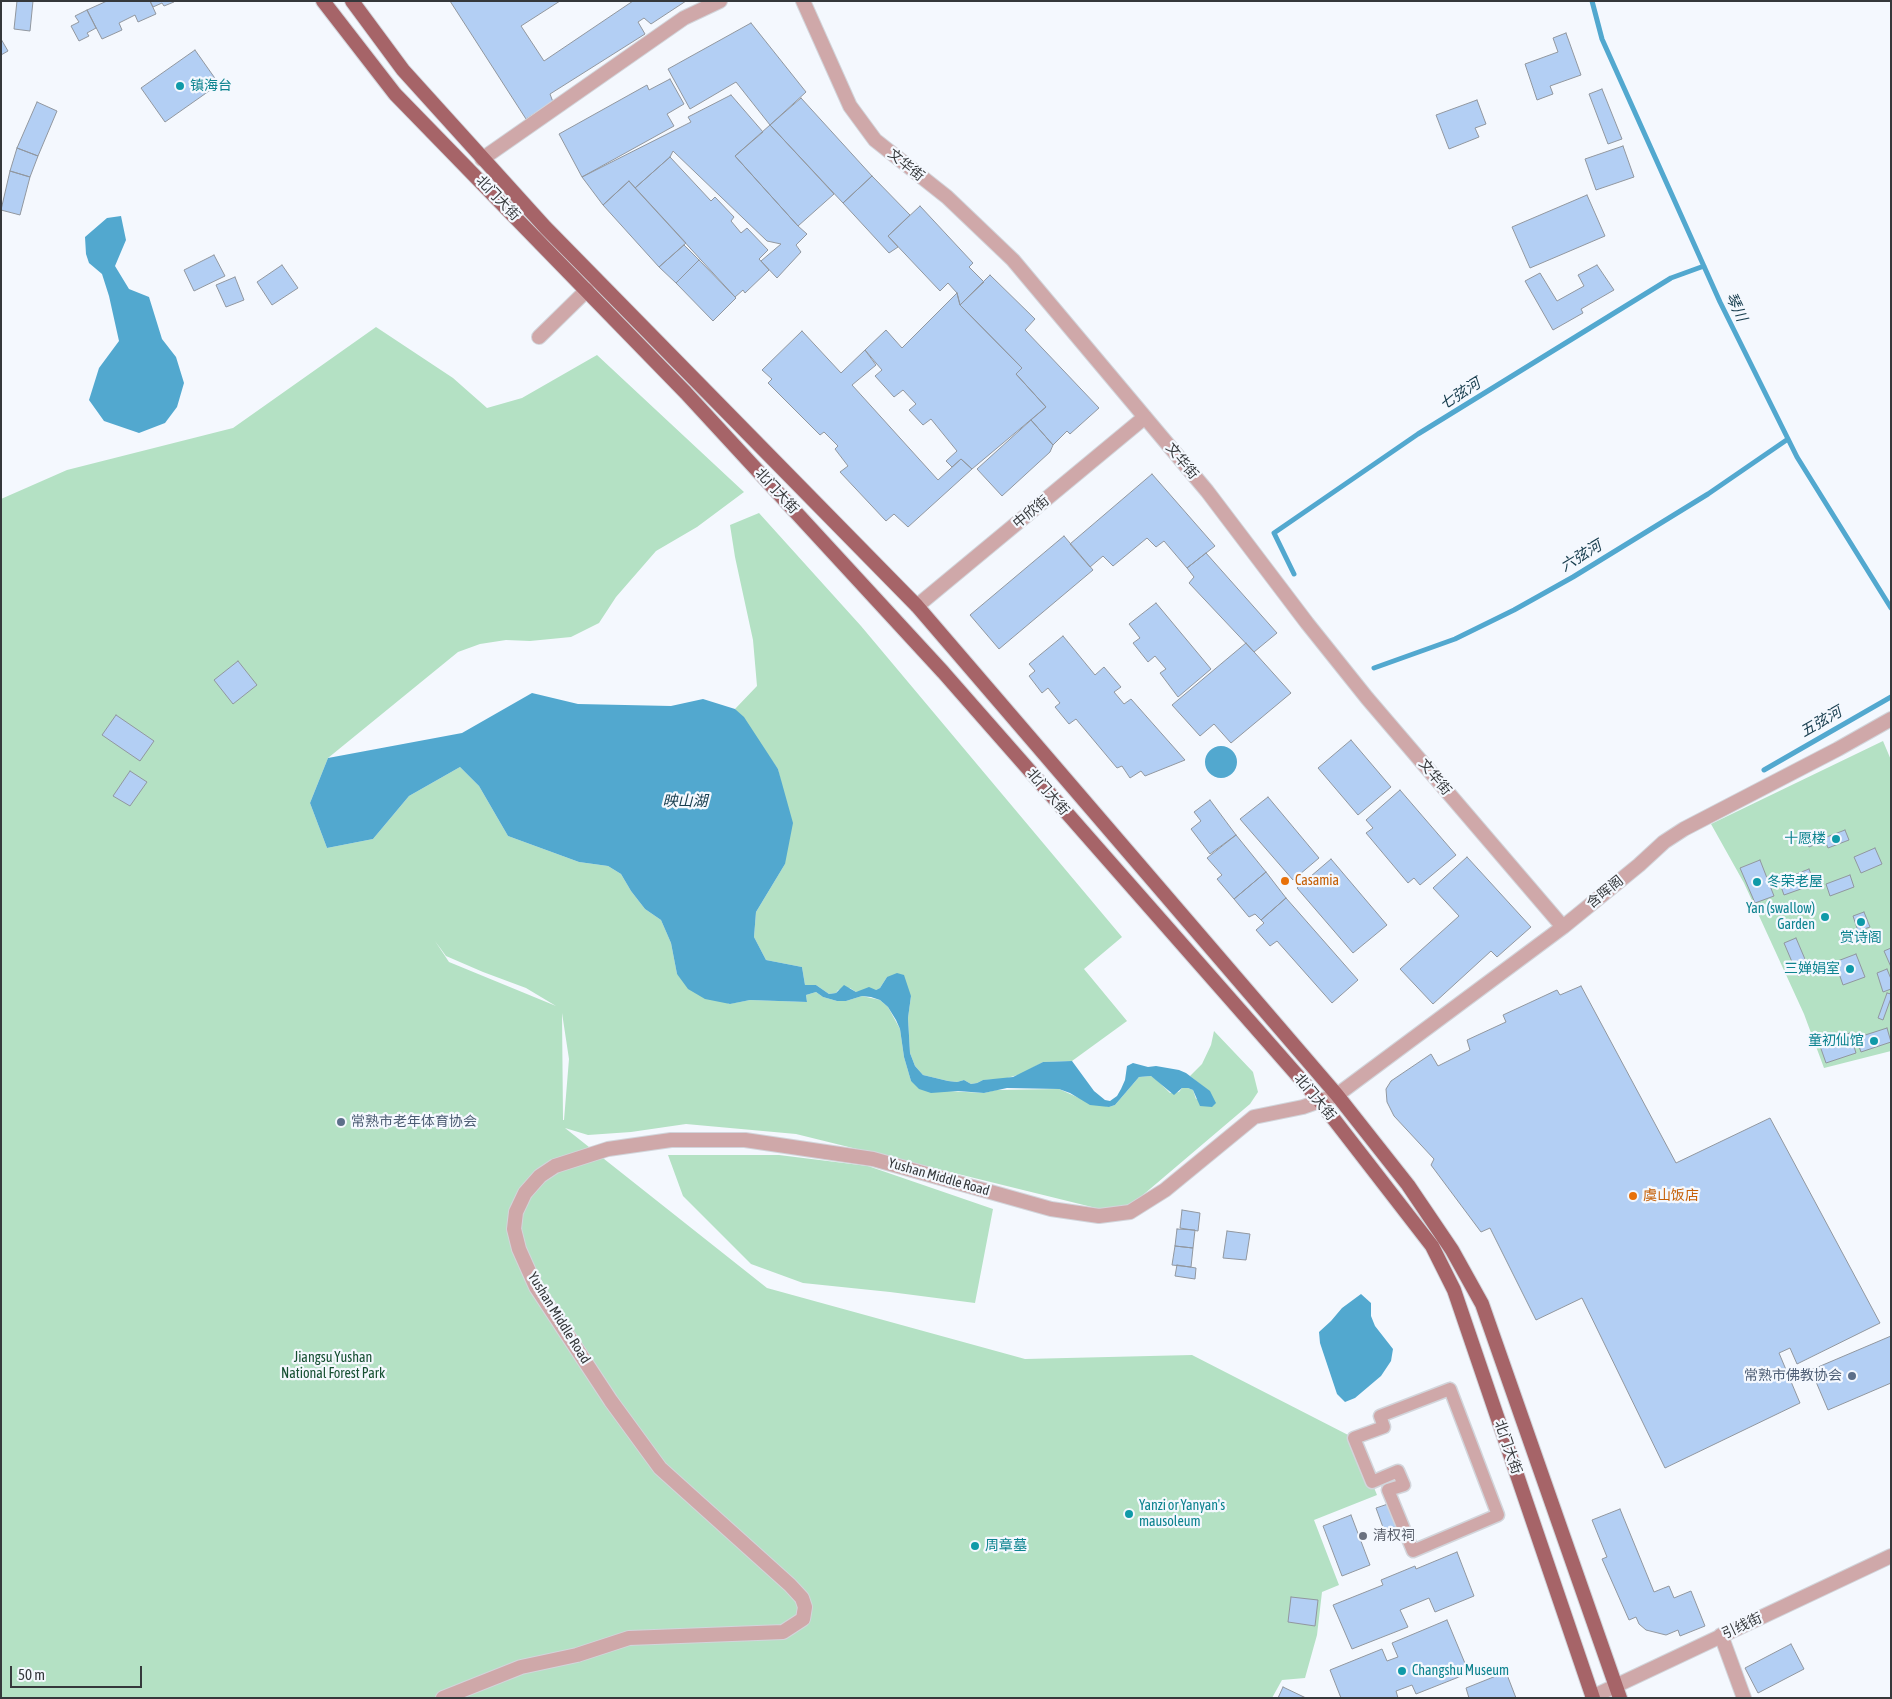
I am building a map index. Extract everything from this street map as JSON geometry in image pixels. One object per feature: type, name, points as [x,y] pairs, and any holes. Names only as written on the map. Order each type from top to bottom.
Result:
[{"type":"main road","name":"北门大街","points":[[323,1],[395,94],[587,290],[764,476],[943,672],[1319,1100],[1432,1246],[1454,1290],[1593,1697]]},
{"type":"main road","name":"北门大街","points":[[352,1],[403,70],[544,227],[916,606],[1337,1095],[1408,1185],[1452,1250],[1482,1304],[1618,1691]]},
{"type":"street","points":[[482,158],[684,18],[720,1]]},
{"type":"street","name":"文华街","points":[[803,1],[850,106],[875,140],[947,197],[1013,260],[1207,491],[1307,623],[1361,690],[1563,927]]},
{"type":"street","points":[[539,337],[587,290]]},
{"type":"street","name":"中欣街","points":[[916,606],[1145,417]]},
{"type":"street","name":"含晖阁","points":[[1337,1095],[1563,927],[1670,837],[1838,749],[1891,718]]},
{"type":"street","name":"Yushan Middle Road","points":[[443,1698],[521,1666],[577,1655],[629,1638],[782,1632],[802,1619],[805,1607],[802,1598],[790,1585],[660,1468],[611,1401],[536,1287],[519,1249],[514,1229],[516,1212],[525,1193],[540,1176],[555,1166],[608,1149],[671,1140],[745,1140],[873,1159],[1051,1209],[1100,1216],[1130,1212],[1165,1190],[1254,1117],[1303,1107],[1337,1095]]},
{"type":"street","points":[[1450,1388],[1498,1515],[1412,1551],[1388,1490],[1404,1485],[1398,1471],[1372,1482],[1354,1438],[1384,1427],[1380,1416],[1450,1388]]},
{"type":"street","name":"引线街","points":[[1593,1697],[1618,1691],[1721,1635],[1891,1556]]},
{"type":"street","points":[[1721,1635],[1744,1698]]},
{"type":"green space","name":"Jiangsu Yushan National Forest Park","points":[[376,327],[453,378],[487,408],[522,398],[597,355],[744,492],[697,527],[656,551],[616,597],[599,623],[571,637],[530,641],[506,640],[480,644],[458,652],[328,758],[310,803],[327,848],[373,839],[409,796],[460,767],[479,786],[508,836],[579,862],[608,866],[621,874],[645,909],[661,920],[671,943],[677,974],[729,1004],[750,1000],[807,1002],[806,995],[816,992],[823,997],[837,1001],[846,1001],[862,996],[880,1000],[888,1007],[900,1029],[904,1057],[911,1081],[947,1091],[984,1093],[996,1090],[1059,1089],[1079,1098],[1109,1107],[1115,1105],[1139,1077],[1151,1076],[1170,1093],[1179,1092],[1182,1088],[1193,1090],[1196,1099],[1210,1092],[1190,1076],[1202,1064],[1211,1045],[1214,1031],[1253,1072],[1258,1092],[1250,1104],[1137,1200],[1124,1207],[1110,1209],[1096,1208],[796,1134],[686,1124],[631,1132],[588,1135],[565,1128],[767,1288],[1025,1359],[1192,1355],[1354,1438],[1377,1495],[1314,1520],[1339,1585],[1322,1592],[1317,1635],[1305,1678],[1282,1680],[1272,1698],[1,1698],[1,499],[67,470],[233,428]],"holes":[[[435,941],[446,956],[526,988],[556,1006],[449,962]],[[562,1013],[569,1059],[564,1120],[563,1120]]]},
{"type":"green space","points":[[759,513],[861,626],[1122,937],[1084,969],[1127,1021],[1072,1061],[1043,1062],[1021,1074],[1004,1079],[983,1080],[971,1084],[964,1080],[957,1082],[948,1081],[923,1075],[915,1066],[910,1053],[908,1018],[911,996],[887,977],[880,988],[876,990],[856,992],[850,988],[829,994],[816,985],[805,985],[802,967],[766,960],[754,937],[756,912],[785,864],[784,796],[778,769],[735,709],[757,686],[753,640],[730,525]]},
{"type":"green space","name":"Yan (swallow) Garden","points":[[1883,741],[1891,760],[1891,1051],[1824,1068],[1804,1014],[1744,883],[1711,824]]},
{"type":"green space","points":[[668,1155],[779,1155],[868,1166],[993,1209],[975,1303],[803,1283],[751,1264],[683,1196]]},
{"type":"water","points":[[121,216],[126,240],[115,266],[129,289],[149,297],[162,339],[176,357],[184,383],[177,407],[165,423],[139,433],[104,421],[89,400],[99,368],[119,341],[102,274],[89,263],[86,254],[85,237],[107,218]]},
{"type":"water","name":"映山湖","points":[[532,693],[578,704],[671,706],[703,699],[735,709],[744,717],[778,769],[793,823],[785,864],[756,912],[754,937],[766,960],[802,967],[805,985],[816,985],[829,994],[836,993],[844,985],[856,992],[869,987],[876,990],[880,988],[887,977],[897,973],[904,975],[911,996],[908,1018],[910,1053],[915,1066],[923,1075],[948,1081],[957,1082],[964,1080],[971,1084],[983,1080],[1013,1077],[1043,1062],[1072,1061],[1094,1091],[1105,1100],[1110,1101],[1117,1096],[1121,1089],[1125,1080],[1127,1066],[1133,1063],[1148,1067],[1156,1066],[1179,1070],[1186,1073],[1210,1091],[1216,1103],[1212,1107],[1200,1106],[1193,1090],[1182,1088],[1174,1095],[1151,1076],[1139,1077],[1115,1105],[1109,1107],[1090,1105],[1059,1089],[1007,1088],[984,1093],[958,1091],[931,1093],[919,1089],[911,1081],[904,1057],[900,1029],[888,1007],[880,1000],[862,996],[846,1001],[837,1001],[823,997],[816,992],[806,995],[807,1002],[750,1000],[730,1004],[705,999],[688,989],[677,974],[671,943],[661,920],[645,909],[621,874],[608,866],[579,862],[508,836],[479,786],[460,767],[409,796],[373,839],[327,848],[310,803],[328,758],[462,733]]},
{"type":"water","points":[[1221,746],[1232,751],[1237,762],[1232,773],[1221,778],[1210,773],[1205,762],[1210,751]]},
{"type":"water","points":[[1361,1294],[1371,1303],[1371,1316],[1375,1326],[1393,1349],[1391,1361],[1381,1376],[1355,1398],[1345,1402],[1337,1394],[1320,1343],[1319,1332],[1342,1308]]},
{"type":"building","points":[[17,1],[33,1],[30,31],[14,29]]},
{"type":"building","points":[[107,1],[150,1],[156,14],[138,22],[135,15],[119,23],[122,30],[102,39],[87,10]]},
{"type":"building","points":[[150,1],[174,2],[164,6],[162,3],[153,7]]},
{"type":"building","points":[[450,1],[560,1],[521,26],[544,61],[633,1],[686,1],[651,24],[644,18],[638,22],[645,34],[550,94],[553,102],[526,119]]},
{"type":"building","points":[[87,10],[96,28],[87,33],[89,36],[79,41],[71,26],[79,22],[75,16]]},
{"type":"building","points":[[751,23],[806,92],[770,125],[736,82],[690,109],[668,69]]},
{"type":"building","points":[[1566,33],[1581,75],[1550,86],[1553,94],[1537,100],[1525,64],[1558,52],[1553,38]]},
{"type":"building","points":[[1,39],[8,51],[1,55]]},
{"type":"building","name":"镇海台","points":[[195,50],[219,84],[165,122],[141,88]]},
{"type":"building","points":[[670,79],[684,104],[667,114],[674,126],[582,177],[559,134],[647,85],[649,90]]},
{"type":"building","points":[[1602,89],[1622,139],[1608,144],[1589,94]]},
{"type":"building","points":[[731,95],[763,132],[735,156],[807,234],[796,245],[801,252],[777,278],[761,261],[781,244],[767,241],[673,151],[670,157],[635,188],[629,181],[603,205],[582,177],[691,122],[688,117]]},
{"type":"building","points":[[801,98],[872,176],[843,203],[770,125]]},
{"type":"building","points":[[1477,100],[1486,124],[1475,128],[1479,137],[1449,149],[1436,115]]},
{"type":"building","points":[[37,102],[57,111],[38,156],[17,148]]},
{"type":"building","points":[[770,125],[834,194],[798,226],[735,156]]},
{"type":"building","points":[[1623,146],[1634,177],[1596,190],[1585,159]]},
{"type":"building","points":[[17,148],[38,156],[30,177],[10,171]]},
{"type":"building","points":[[670,157],[711,201],[715,197],[734,217],[731,221],[741,233],[747,228],[768,250],[759,259],[769,270],[745,293],[743,290],[735,297],[635,188]]},
{"type":"building","points":[[10,171],[30,177],[20,215],[1,210]]},
{"type":"building","points":[[872,176],[910,215],[888,236],[898,247],[889,253],[843,203]]},
{"type":"building","points":[[629,181],[686,243],[659,267],[603,205]]},
{"type":"building","points":[[1587,195],[1605,236],[1530,268],[1512,227]]},
{"type":"building","points":[[920,206],[973,263],[969,267],[984,282],[960,305],[957,293],[948,283],[940,291],[888,236]]},
{"type":"building","points":[[684,245],[699,260],[676,283],[659,267]]},
{"type":"building","points":[[214,255],[225,276],[194,291],[184,270]]},
{"type":"building","points":[[699,260],[736,298],[713,321],[676,283]]},
{"type":"building","points":[[282,265],[298,288],[272,305],[257,282]]},
{"type":"building","points":[[1597,265],[1614,290],[1581,309],[1583,313],[1553,330],[1525,281],[1540,273],[1557,301],[1584,286],[1578,275]]},
{"type":"building","points":[[990,275],[1035,319],[1025,330],[1099,408],[1070,434],[1067,431],[1053,445],[1031,420],[1046,407],[1016,374],[1022,368],[960,305]]},
{"type":"building","points":[[235,277],[244,300],[226,307],[216,285]]},
{"type":"building","points":[[957,293],[960,305],[1022,368],[1016,374],[1046,407],[972,469],[961,459],[952,467],[946,461],[957,451],[931,419],[923,425],[909,410],[916,404],[903,390],[894,397],[875,376],[882,370],[865,350],[886,330],[902,348]]},
{"type":"building","points":[[802,331],[841,373],[865,350],[876,365],[852,385],[938,480],[961,459],[972,469],[908,527],[894,514],[886,521],[840,472],[848,466],[835,449],[838,446],[824,432],[820,435],[768,383],[772,379],[762,370]]},
{"type":"building","points":[[1031,420],[1053,445],[1050,452],[1002,496],[977,469]]},
{"type":"building","points":[[1152,474],[1215,546],[1187,568],[1164,541],[1156,547],[1147,538],[1113,566],[1103,556],[1090,567],[1070,544]]},
{"type":"building","points":[[1064,536],[1093,570],[999,649],[970,615]]},
{"type":"building","points":[[1206,553],[1277,633],[1254,652],[1189,583],[1194,577],[1187,568]]},
{"type":"building","points":[[1156,603],[1211,669],[1178,697],[1160,673],[1166,669],[1155,656],[1148,662],[1133,643],[1140,638],[1129,624]]},
{"type":"building","points":[[1063,636],[1095,675],[1104,667],[1121,687],[1114,692],[1124,704],[1131,699],[1185,760],[1145,776],[1141,771],[1130,778],[1122,766],[1117,768],[1076,719],[1069,724],[1055,707],[1060,703],[1048,688],[1042,693],[1029,676],[1035,671],[1029,664]]},
{"type":"building","points":[[1246,643],[1291,693],[1231,743],[1214,724],[1200,736],[1172,705]]},
{"type":"building","points":[[238,661],[257,685],[233,704],[214,680]]},
{"type":"building","points":[[116,715],[154,741],[140,761],[102,735]]},
{"type":"building","points":[[1351,740],[1391,787],[1358,815],[1318,768]]},
{"type":"building","points":[[130,771],[147,782],[130,806],[113,796]]},
{"type":"building","points":[[1400,790],[1456,855],[1420,885],[1414,878],[1408,883],[1366,833],[1373,828],[1366,820]]},
{"type":"building","points":[[1268,797],[1319,858],[1293,880],[1240,819]]},
{"type":"building","points":[[1210,800],[1236,835],[1210,854],[1191,829],[1201,821],[1194,812]]},
{"type":"building","name":"十愿楼","points":[[1845,830],[1849,840],[1828,848],[1824,838]]},
{"type":"building","points":[[1819,832],[1823,841],[1809,847],[1805,837]]},
{"type":"building","points":[[1236,835],[1266,872],[1234,899],[1217,879],[1222,875],[1207,858]]},
{"type":"building","points":[[1875,848],[1882,864],[1861,873],[1854,857]]},
{"type":"building","points":[[1467,857],[1531,927],[1497,957],[1491,951],[1433,1004],[1400,969],[1459,916],[1433,888]]},
{"type":"building","points":[[1331,859],[1387,925],[1353,953],[1297,888]]},
{"type":"building","name":"冬荣老屋","points":[[1760,860],[1774,896],[1755,903],[1740,868]]},
{"type":"building","points":[[1809,869],[1815,884],[1784,895],[1779,881]]},
{"type":"building","points":[[1266,872],[1286,898],[1261,920],[1255,914],[1249,917],[1234,899]]},
{"type":"building","points":[[1850,875],[1854,887],[1830,896],[1826,884]]},
{"type":"building","points":[[1286,898],[1358,980],[1332,1003],[1277,941],[1270,946],[1256,930],[1264,923],[1261,920]]},
{"type":"building","name":"赏诗阁","points":[[1864,912],[1870,927],[1858,931],[1853,916]]},
{"type":"building","points":[[1796,938],[1810,971],[1798,976],[1784,943]]},
{"type":"building","points":[[1891,948],[1891,967],[1884,951]]},
{"type":"building","name":"三婵娟室","points":[[1856,954],[1865,977],[1843,985],[1835,962]]},
{"type":"building","points":[[1887,969],[1891,979],[1891,989],[1883,992],[1877,973]]},
{"type":"building","name":"虞山饭店","points":[[1581,986],[1676,1163],[1770,1118],[1880,1323],[1797,1364],[1790,1348],[1779,1353],[1800,1403],[1665,1468],[1582,1298],[1536,1320],[1490,1228],[1481,1232],[1431,1165],[1434,1159],[1394,1116],[1387,1102],[1386,1089],[1391,1081],[1431,1054],[1438,1066],[1470,1050],[1467,1040],[1506,1022],[1503,1015],[1557,990],[1560,995]]},
{"type":"building","points":[[1887,993],[1891,994],[1891,998],[1883,1020],[1878,1018]]},
{"type":"building","name":"童初仙馆","points":[[1887,1028],[1891,1042],[1861,1052],[1856,1038]]},
{"type":"building","points":[[1850,1033],[1856,1053],[1826,1063],[1819,1043]]},
{"type":"building","points":[[1182,1210],[1200,1213],[1198,1231],[1180,1228]]},
{"type":"building","points":[[1177,1229],[1195,1230],[1193,1248],[1175,1246]]},
{"type":"building","points":[[1227,1231],[1250,1234],[1246,1260],[1223,1258]]},
{"type":"building","points":[[1175,1246],[1193,1248],[1191,1267],[1172,1265]]},
{"type":"building","points":[[1177,1265],[1196,1268],[1195,1279],[1175,1276]]},
{"type":"building","name":"常熟市佛教协会","points":[[1891,1336],[1891,1383],[1828,1410],[1811,1370]]},
{"type":"building","points":[[1391,1503],[1403,1536],[1388,1541],[1376,1508]]},
{"type":"building","points":[[1620,1509],[1654,1592],[1669,1586],[1674,1598],[1691,1591],[1705,1626],[1680,1636],[1678,1630],[1666,1635],[1646,1630],[1639,1624],[1636,1617],[1629,1620],[1602,1559],[1607,1557],[1592,1520]]},
{"type":"building","points":[[1351,1515],[1370,1565],[1342,1576],[1323,1526]]},
{"type":"building","points":[[1457,1552],[1474,1596],[1435,1612],[1429,1598],[1400,1610],[1408,1627],[1352,1649],[1333,1605],[1383,1585],[1381,1580],[1415,1566],[1416,1569]]},
{"type":"building","points":[[1291,1597],[1318,1600],[1315,1626],[1288,1622]]},
{"type":"building","points":[[1447,1620],[1469,1673],[1416,1694],[1412,1685],[1396,1691],[1398,1698],[1341,1698],[1330,1670],[1382,1649],[1387,1661],[1398,1657],[1392,1643]]},
{"type":"building","points":[[1791,1644],[1804,1669],[1758,1693],[1745,1668]]},
{"type":"building","points":[[1506,1672],[1516,1698],[1469,1698],[1466,1688]]},
{"type":"building","points":[[1283,1687],[1306,1698],[1278,1698]]},
{"type":"waterway","name":"琴川","points":[[1592,1],[1602,39],[1720,302],[1797,457],[1891,608]]},
{"type":"waterway","name":"七弦河","points":[[1294,574],[1274,533],[1418,434],[1671,278],[1704,266]]},
{"type":"waterway","name":"六弦河","points":[[1374,668],[1455,639],[1514,610],[1573,577],[1708,494],[1788,439]]},
{"type":"waterway","name":"五弦河","points":[[1764,770],[1891,697]]},
{"type":"place","name":"镇海台","points":[[180,86]]},
{"type":"place","name":"十愿楼","points":[[1836,839]]},
{"type":"place","name":"Casamia","points":[[1285,881]]},
{"type":"place","name":"冬荣老屋","points":[[1757,882]]},
{"type":"place","name":"Yan (swallow) Garden","points":[[1825,917]]},
{"type":"place","name":"赏诗阁","points":[[1861,922]]},
{"type":"place","name":"三婵娟室","points":[[1850,969]]},
{"type":"place","name":"童初仙馆","points":[[1874,1041]]},
{"type":"place","name":"常熟市老年体育协会","points":[[341,1122]]},
{"type":"place","name":"虞山饭店","points":[[1633,1196]]},
{"type":"place","name":"常熟市佛教协会","points":[[1852,1376]]},
{"type":"place","name":"Yanzi or Yanyan's mausoleum","points":[[1129,1514]]},
{"type":"place","name":"清权祠","points":[[1363,1536]]},
{"type":"place","name":"周章墓","points":[[975,1546]]},
{"type":"place","name":"Changshu Museum","points":[[1402,1671]]}]
